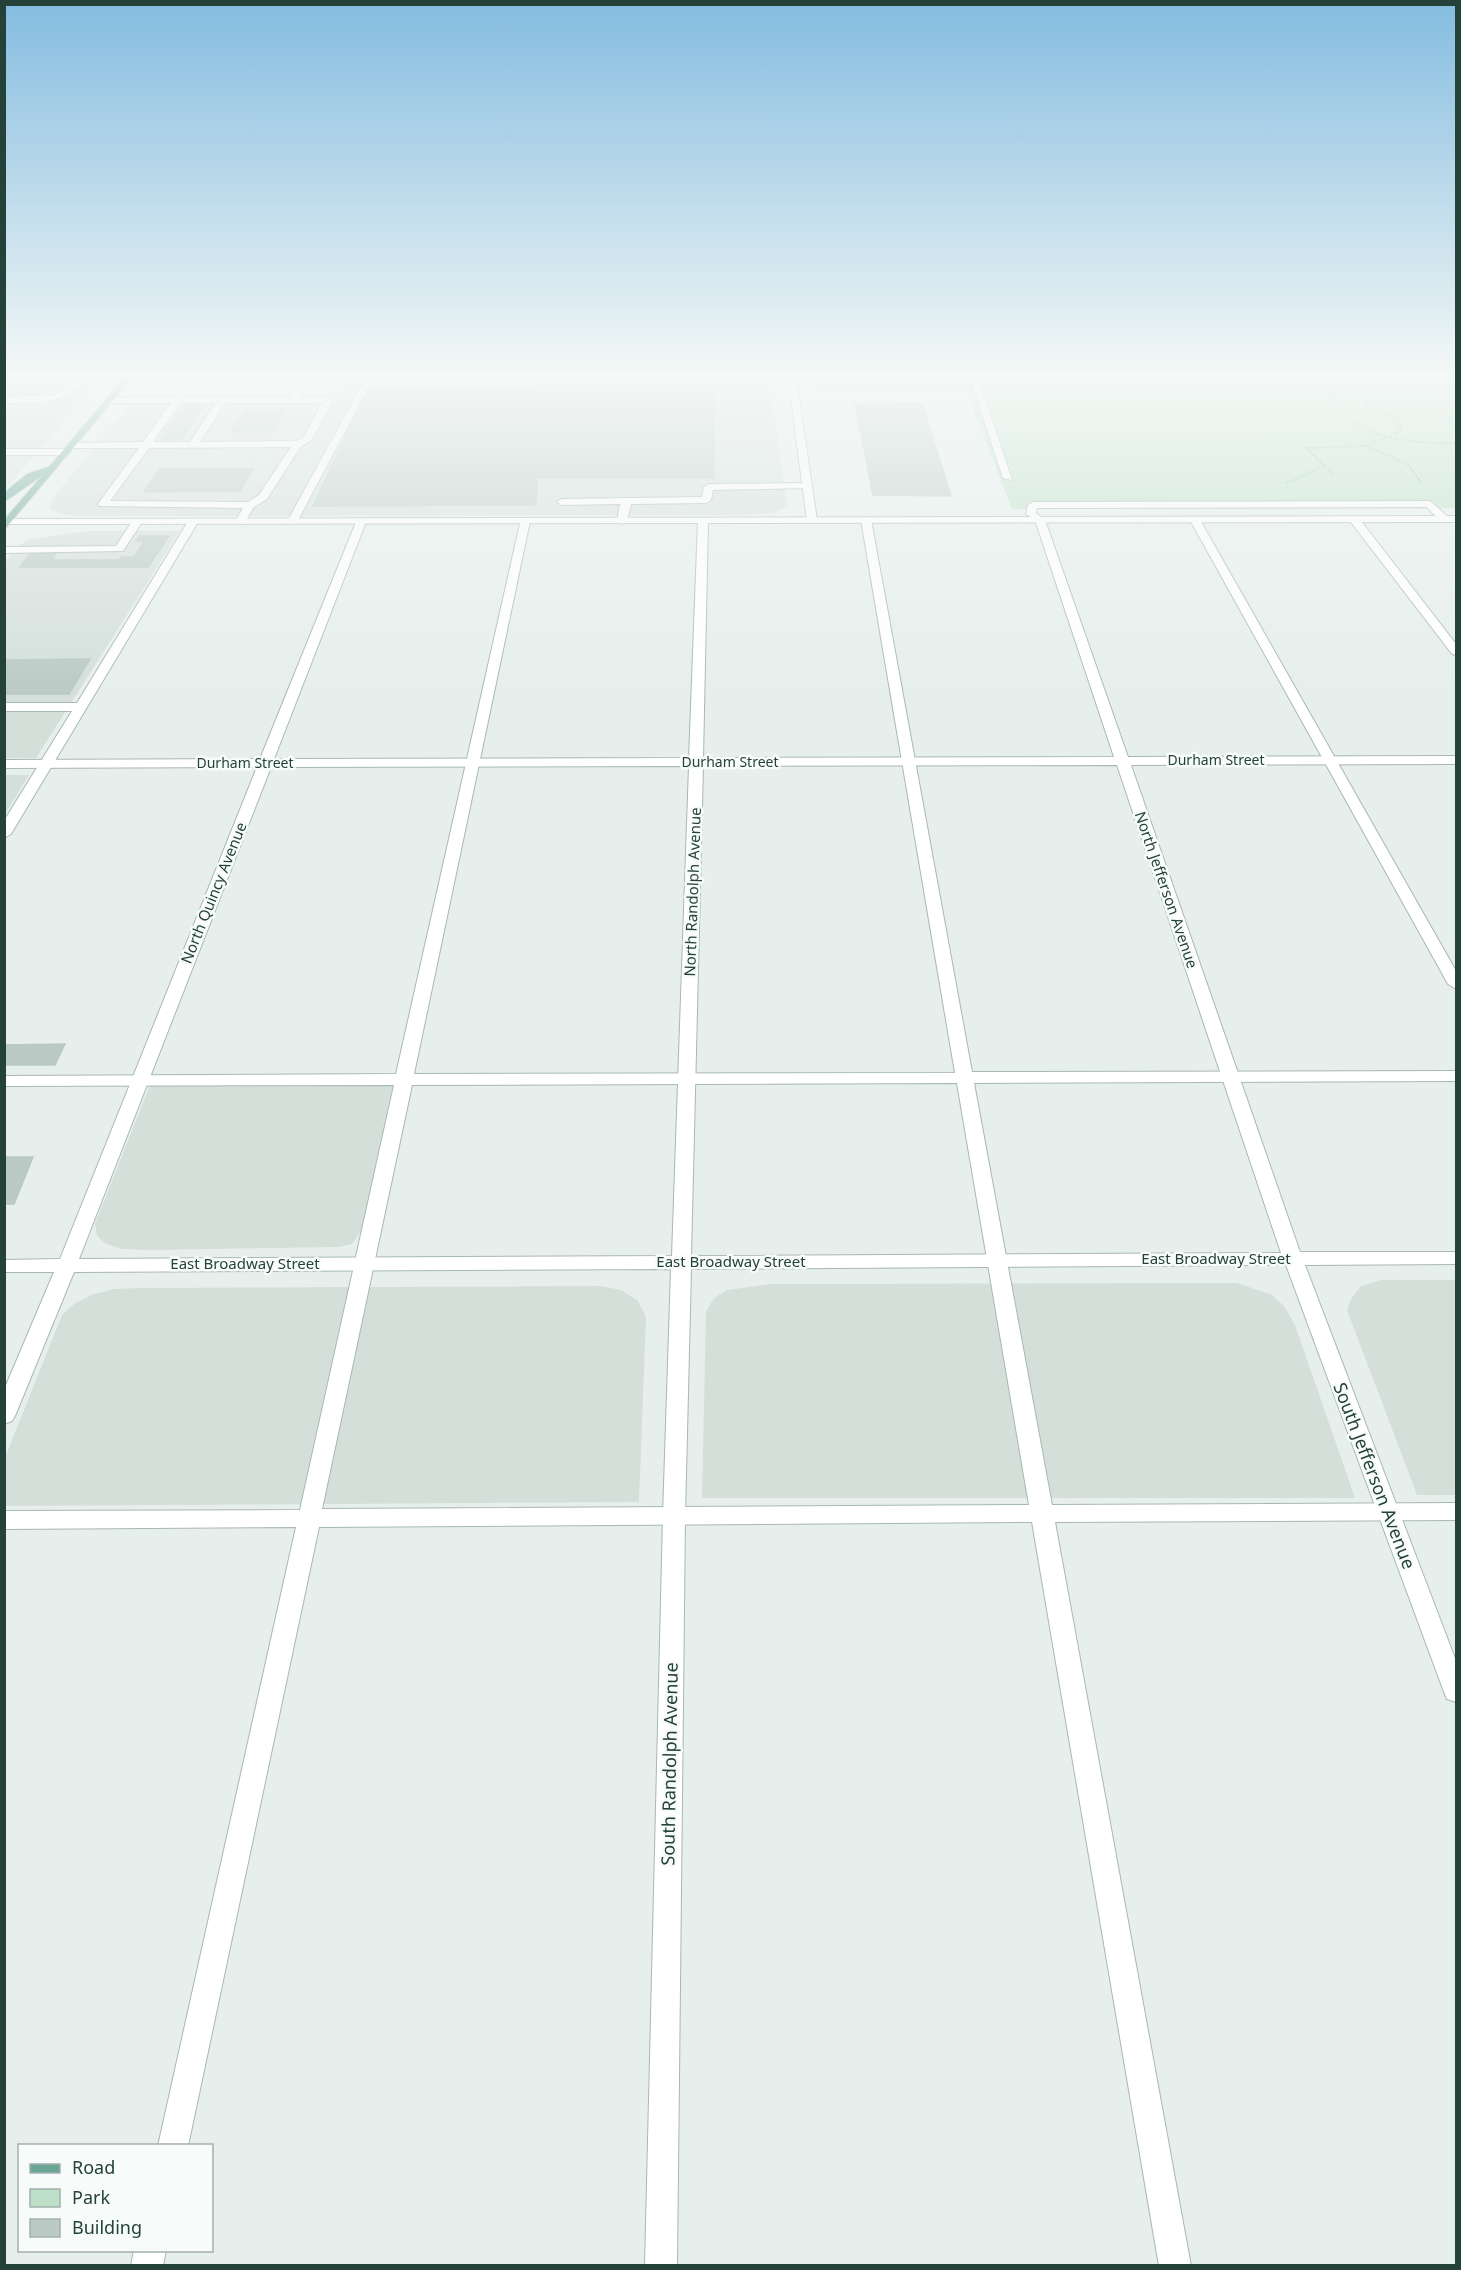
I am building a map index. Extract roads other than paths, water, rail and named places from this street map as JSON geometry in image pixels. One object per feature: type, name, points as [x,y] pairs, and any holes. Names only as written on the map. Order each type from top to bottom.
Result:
[{"type":"main road","points":[[4,499],[24,483]]},
{"type":"main road","points":[[6,524],[40,483]]},
{"type":"street","points":[[118,483],[103,504],[250,505]]},
{"type":"street","points":[[240,522],[250,505],[263,497],[272,483]]},
{"type":"street","points":[[292,522],[313,483]]},
{"type":"street","points":[[807,483],[812,520]]},
{"type":"street","points":[[562,502],[706,500],[709,487],[807,486]]},
{"type":"street","points":[[622,521],[626,501]]},
{"type":"street","points":[[1040,520],[1031,514],[1033,505],[1430,504],[1444,519]]},
{"type":"street","points":[[1354,519],[1456,651]]},
{"type":"street","points":[[6,524],[1456,519]]},
{"type":"street","points":[[866,520],[1175,2265]]},
{"type":"street","name":"North Jefferson Avenue","points":[[1040,520],[1293,1259]]},
{"type":"street","points":[[1195,520],[1456,984]]},
{"type":"street","points":[[173,2144],[525,521]]},
{"type":"street","name":"North Randolph Avenue","points":[[682,1262],[703,521]]},
{"type":"street","points":[[4,550],[119,549],[137,522]]},
{"type":"street","points":[[4,834],[193,522]]},
{"type":"street","name":"North Quincy Avenue","points":[[4,1416],[67,1265],[361,522]]},
{"type":"street","points":[[4,707],[81,707]]},
{"type":"street","name":"Durham Street","points":[[4,764],[1456,760]]},
{"type":"street","points":[[4,1081],[1456,1076]]},
{"type":"street","name":"East Broadway Street","points":[[4,1266],[1456,1258]]},
{"type":"street","name":"South Jefferson Avenue","points":[[1293,1259],[1456,1692]]},
{"type":"street","name":"South Randolph Avenue","points":[[661,2265],[682,1262]]},
{"type":"street","points":[[4,1520],[1456,1512]]}]
